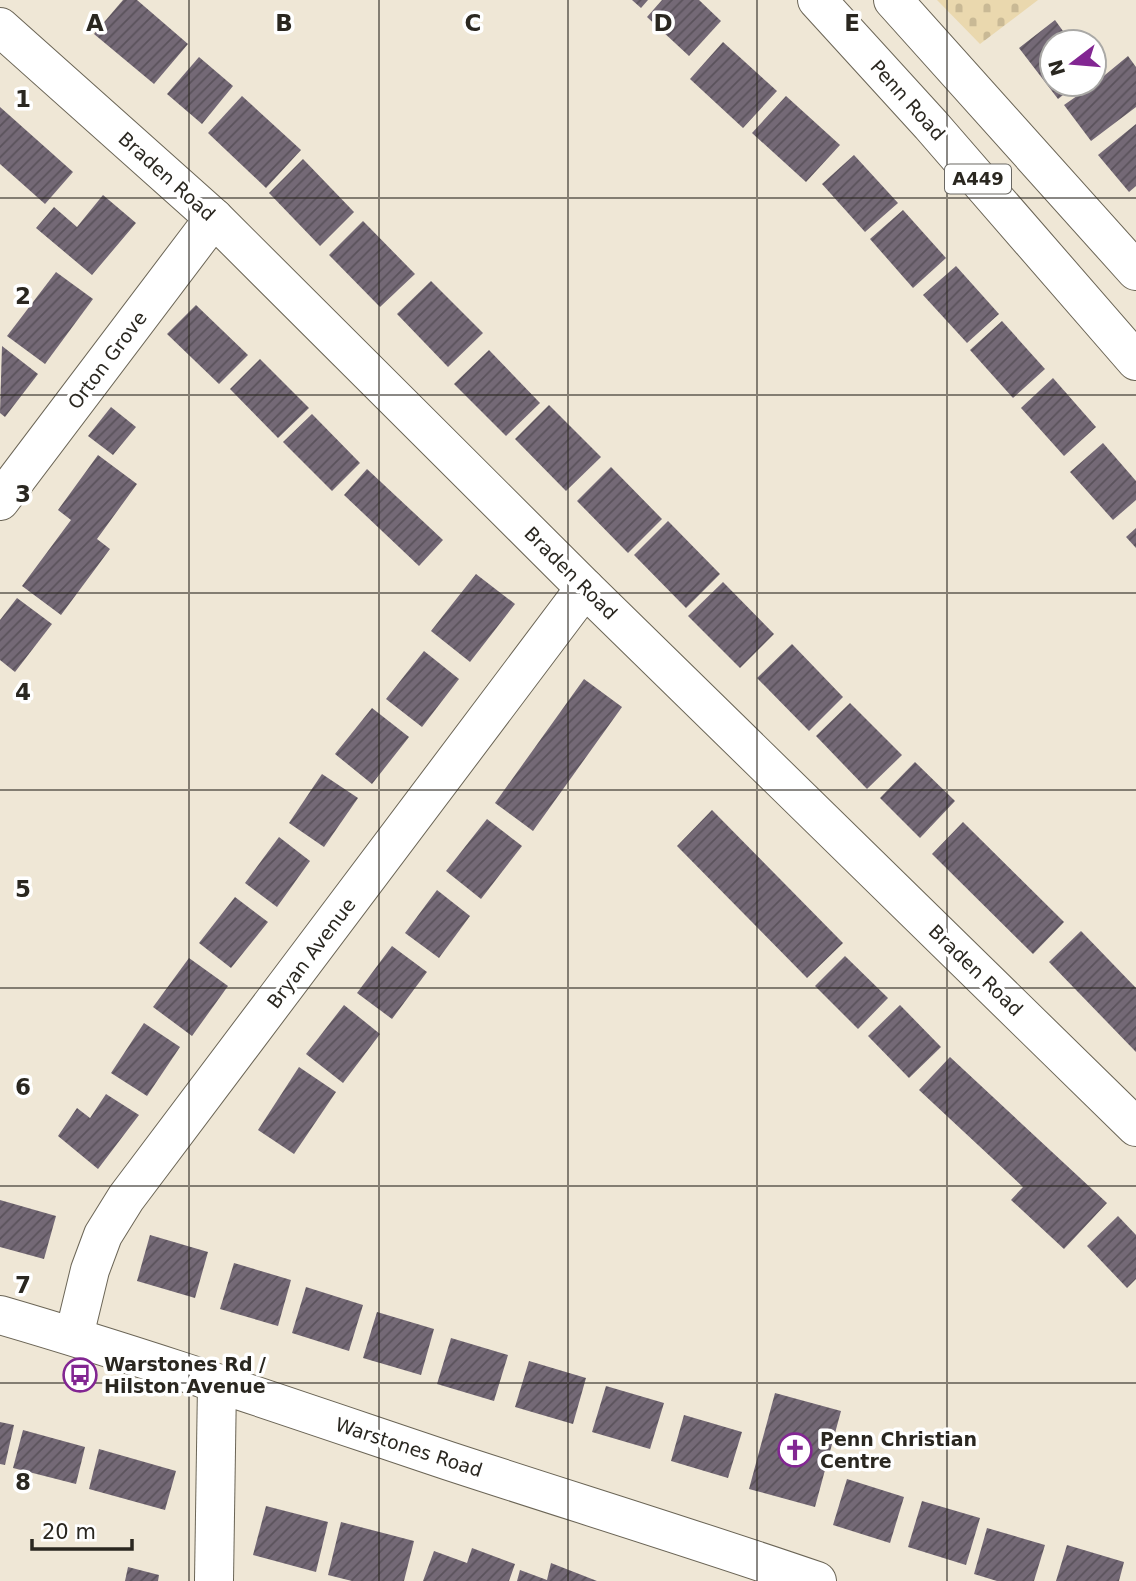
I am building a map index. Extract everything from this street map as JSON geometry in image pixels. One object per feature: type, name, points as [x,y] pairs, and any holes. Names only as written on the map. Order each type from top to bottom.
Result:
[{"type":"main road","name":"Penn Road","points":[[817,0],[931,125],[1136,360]]},
{"type":"main road","name":"A449","points":[[892,0],[1136,271]]},
{"type":"main road","name":"Braden Road","points":[[0,27],[214,218],[585,588],[1136,1127]]},
{"type":"main road","name":"Orton Grove","points":[[0,501],[214,218]]},
{"type":"main road","name":"Bryan Avenue","points":[[74,1336],[90,1270],[103,1235],[126,1198],[585,588]]},
{"type":"main road","name":"Warstones Road","points":[[0,1315],[74,1336],[817,1581]]},
{"type":"main road","points":[[214,1581],[217,1384]]},
{"type":"green space","points":[[937,0],[1038,0],[980,44]]},
{"type":"building","points":[[123,0],[137,0],[188,44],[154,84],[94,34]]},
{"type":"building","points":[[632,0],[648,0],[641,8]]},
{"type":"building","points":[[662,0],[699,0],[721,21],[689,56],[647,17]]},
{"type":"building","points":[[1055,20],[1061,28],[1045,28]]},
{"type":"building","points":[[1038,33],[1038,73],[1019,48]]},
{"type":"building","points":[[723,42],[777,91],[743,128],[690,79]]},
{"type":"building","points":[[1128,56],[1136,67],[1136,107],[1091,141],[1064,105],[1074,98],[1108,98],[1108,72]]},
{"type":"building","points":[[199,57],[233,86],[202,124],[167,94]]},
{"type":"building","points":[[242,96],[301,150],[266,188],[208,133]]},
{"type":"building","points":[[786,96],[840,145],[806,182],[752,133]]},
{"type":"building","points":[[0,107],[73,172],[45,204],[0,164]]},
{"type":"building","points":[[1136,124],[1136,186],[1129,192],[1098,155]]},
{"type":"building","points":[[854,155],[898,203],[865,232],[822,184]]},
{"type":"building","points":[[303,159],[354,212],[320,246],[269,193]]},
{"type":"building","points":[[103,195],[136,223],[92,275],[36,228],[54,207],[77,227]]},
{"type":"building","points":[[903,210],[946,258],[913,288],[870,239]]},
{"type":"building","points":[[363,221],[415,274],[380,307],[329,255]]},
{"type":"building","points":[[956,266],[999,314],[967,343],[923,295]]},
{"type":"building","points":[[56,272],[93,299],[45,364],[7,336]]},
{"type":"building","points":[[431,281],[483,333],[448,367],[397,314]]},
{"type":"building","points":[[196,305],[248,355],[219,384],[167,334]]},
{"type":"building","points":[[1002,321],[1045,369],[1013,398],[970,350]]},
{"type":"building","points":[[2,346],[38,374],[5,417],[0,413]]},
{"type":"building","points":[[489,350],[540,403],[506,436],[454,384]]},
{"type":"building","points":[[260,359],[309,408],[278,438],[230,389]]},
{"type":"building","points":[[1053,378],[1096,427],[1064,456],[1021,408]]},
{"type":"building","points":[[549,405],[601,457],[566,491],[515,439]]},
{"type":"building","points":[[111,407],[136,427],[113,455],[88,436]]},
{"type":"building","points":[[312,414],[360,463],[332,491],[283,442]]},
{"type":"building","points":[[1103,443],[1136,481],[1136,500],[1113,520],[1070,472]]},
{"type":"building","points":[[98,455],[137,484],[97,539],[110,549],[61,615],[22,586],[71,520],[58,510]]},
{"type":"building","points":[[611,467],[662,519],[628,553],[577,501]]},
{"type":"building","points":[[367,469],[443,540],[419,566],[344,495]]},
{"type":"building","points":[[668,521],[720,574],[686,608],[634,555]]},
{"type":"building","points":[[1136,528],[1136,548],[1126,537]]},
{"type":"building","points":[[476,574],[515,604],[470,662],[431,631]]},
{"type":"building","points":[[723,582],[774,634],[740,668],[688,616]]},
{"type":"building","points":[[17,598],[52,624],[15,672],[0,660],[0,620]]},
{"type":"building","points":[[792,644],[843,697],[809,731],[757,678]]},
{"type":"building","points":[[424,651],[459,679],[422,727],[386,699]]},
{"type":"building","points":[[584,679],[622,707],[533,831],[495,803]]},
{"type":"building","points":[[850,703],[902,755],[867,789],[816,736]]},
{"type":"building","points":[[372,708],[409,737],[372,784],[335,754]]},
{"type":"building","points":[[915,762],[955,801],[920,838],[880,798]]},
{"type":"building","points":[[322,774],[358,798],[324,847],[289,823]]},
{"type":"building","points":[[712,810],[843,943],[807,978],[677,846]]},
{"type":"building","points":[[487,819],[522,846],[481,899],[446,871]]},
{"type":"building","points":[[963,822],[1064,922],[1033,954],[932,854]]},
{"type":"building","points":[[279,837],[310,861],[277,907],[245,883]]},
{"type":"building","points":[[437,890],[470,916],[439,958],[405,933]]},
{"type":"building","points":[[235,897],[268,922],[231,968],[199,943]]},
{"type":"building","points":[[1081,931],[1136,988],[1136,1052],[1049,962]]},
{"type":"building","points":[[392,946],[427,972],[392,1019],[357,993]]},
{"type":"building","points":[[845,956],[888,998],[858,1029],[815,986]]},
{"type":"building","points":[[189,958],[228,986],[192,1036],[153,1007]]},
{"type":"building","points":[[344,1005],[380,1034],[343,1083],[306,1054]]},
{"type":"building","points":[[900,1005],[941,1047],[909,1078],[868,1036]]},
{"type":"building","points":[[144,1023],[180,1047],[147,1096],[111,1073]]},
{"type":"building","points":[[950,1057],[1107,1203],[1064,1249],[1011,1200],[1023,1187],[919,1090]]},
{"type":"building","points":[[299,1067],[336,1092],[294,1154],[258,1130]]},
{"type":"building","points":[[106,1094],[139,1115],[98,1169],[58,1136],[77,1108],[90,1118]]},
{"type":"building","points":[[0,1200],[56,1216],[44,1259],[0,1247]]},
{"type":"building","points":[[1118,1216],[1136,1235],[1136,1279],[1127,1288],[1087,1246]]},
{"type":"building","points":[[150,1235],[208,1252],[195,1298],[137,1281]]},
{"type":"building","points":[[234,1263],[291,1280],[278,1326],[220,1309]]},
{"type":"building","points":[[306,1287],[363,1305],[349,1351],[292,1333]]},
{"type":"building","points":[[377,1312],[434,1329],[421,1375],[363,1358]]},
{"type":"building","points":[[451,1338],[508,1355],[494,1401],[437,1384]]},
{"type":"building","points":[[529,1361],[586,1378],[573,1424],[515,1407]]},
{"type":"building","points":[[606,1386],[664,1403],[650,1449],[592,1432]]},
{"type":"building","name":"Penn Christian Centre","points":[[775,1393],[841,1411],[815,1507],[749,1489]]},
{"type":"building","points":[[684,1415],[742,1432],[728,1478],[671,1461]]},
{"type":"building","points":[[0,1422],[14,1425],[5,1465],[0,1464]]},
{"type":"building","points":[[23,1430],[85,1447],[76,1484],[13,1468]]},
{"type":"building","points":[[99,1449],[176,1471],[165,1510],[89,1489]]},
{"type":"building","points":[[847,1479],[904,1497],[890,1543],[833,1525]]},
{"type":"building","points":[[922,1501],[980,1518],[966,1565],[908,1547]]},
{"type":"building","points":[[266,1506],[328,1522],[316,1572],[253,1555]]},
{"type":"building","points":[[341,1522],[414,1541],[404,1581],[352,1581],[328,1575]]},
{"type":"building","points":[[987,1528],[1045,1545],[1034,1581],[997,1581],[974,1574]]},
{"type":"building","points":[[1067,1545],[1124,1562],[1119,1581],[1056,1581]]},
{"type":"building","points":[[472,1548],[515,1564],[509,1581],[423,1581],[434,1551],[467,1563]]},
{"type":"building","points":[[551,1563],[597,1581],[517,1581],[520,1570],[547,1580]]},
{"type":"building","points":[[128,1567],[159,1575],[158,1581],[125,1581]]},
{"type":"place","name":"Warstones Rd / Hilston Avenue","points":[[80,1375]]},
{"type":"place","name":"Penn Christian Centre","points":[[795,1450]]}]
